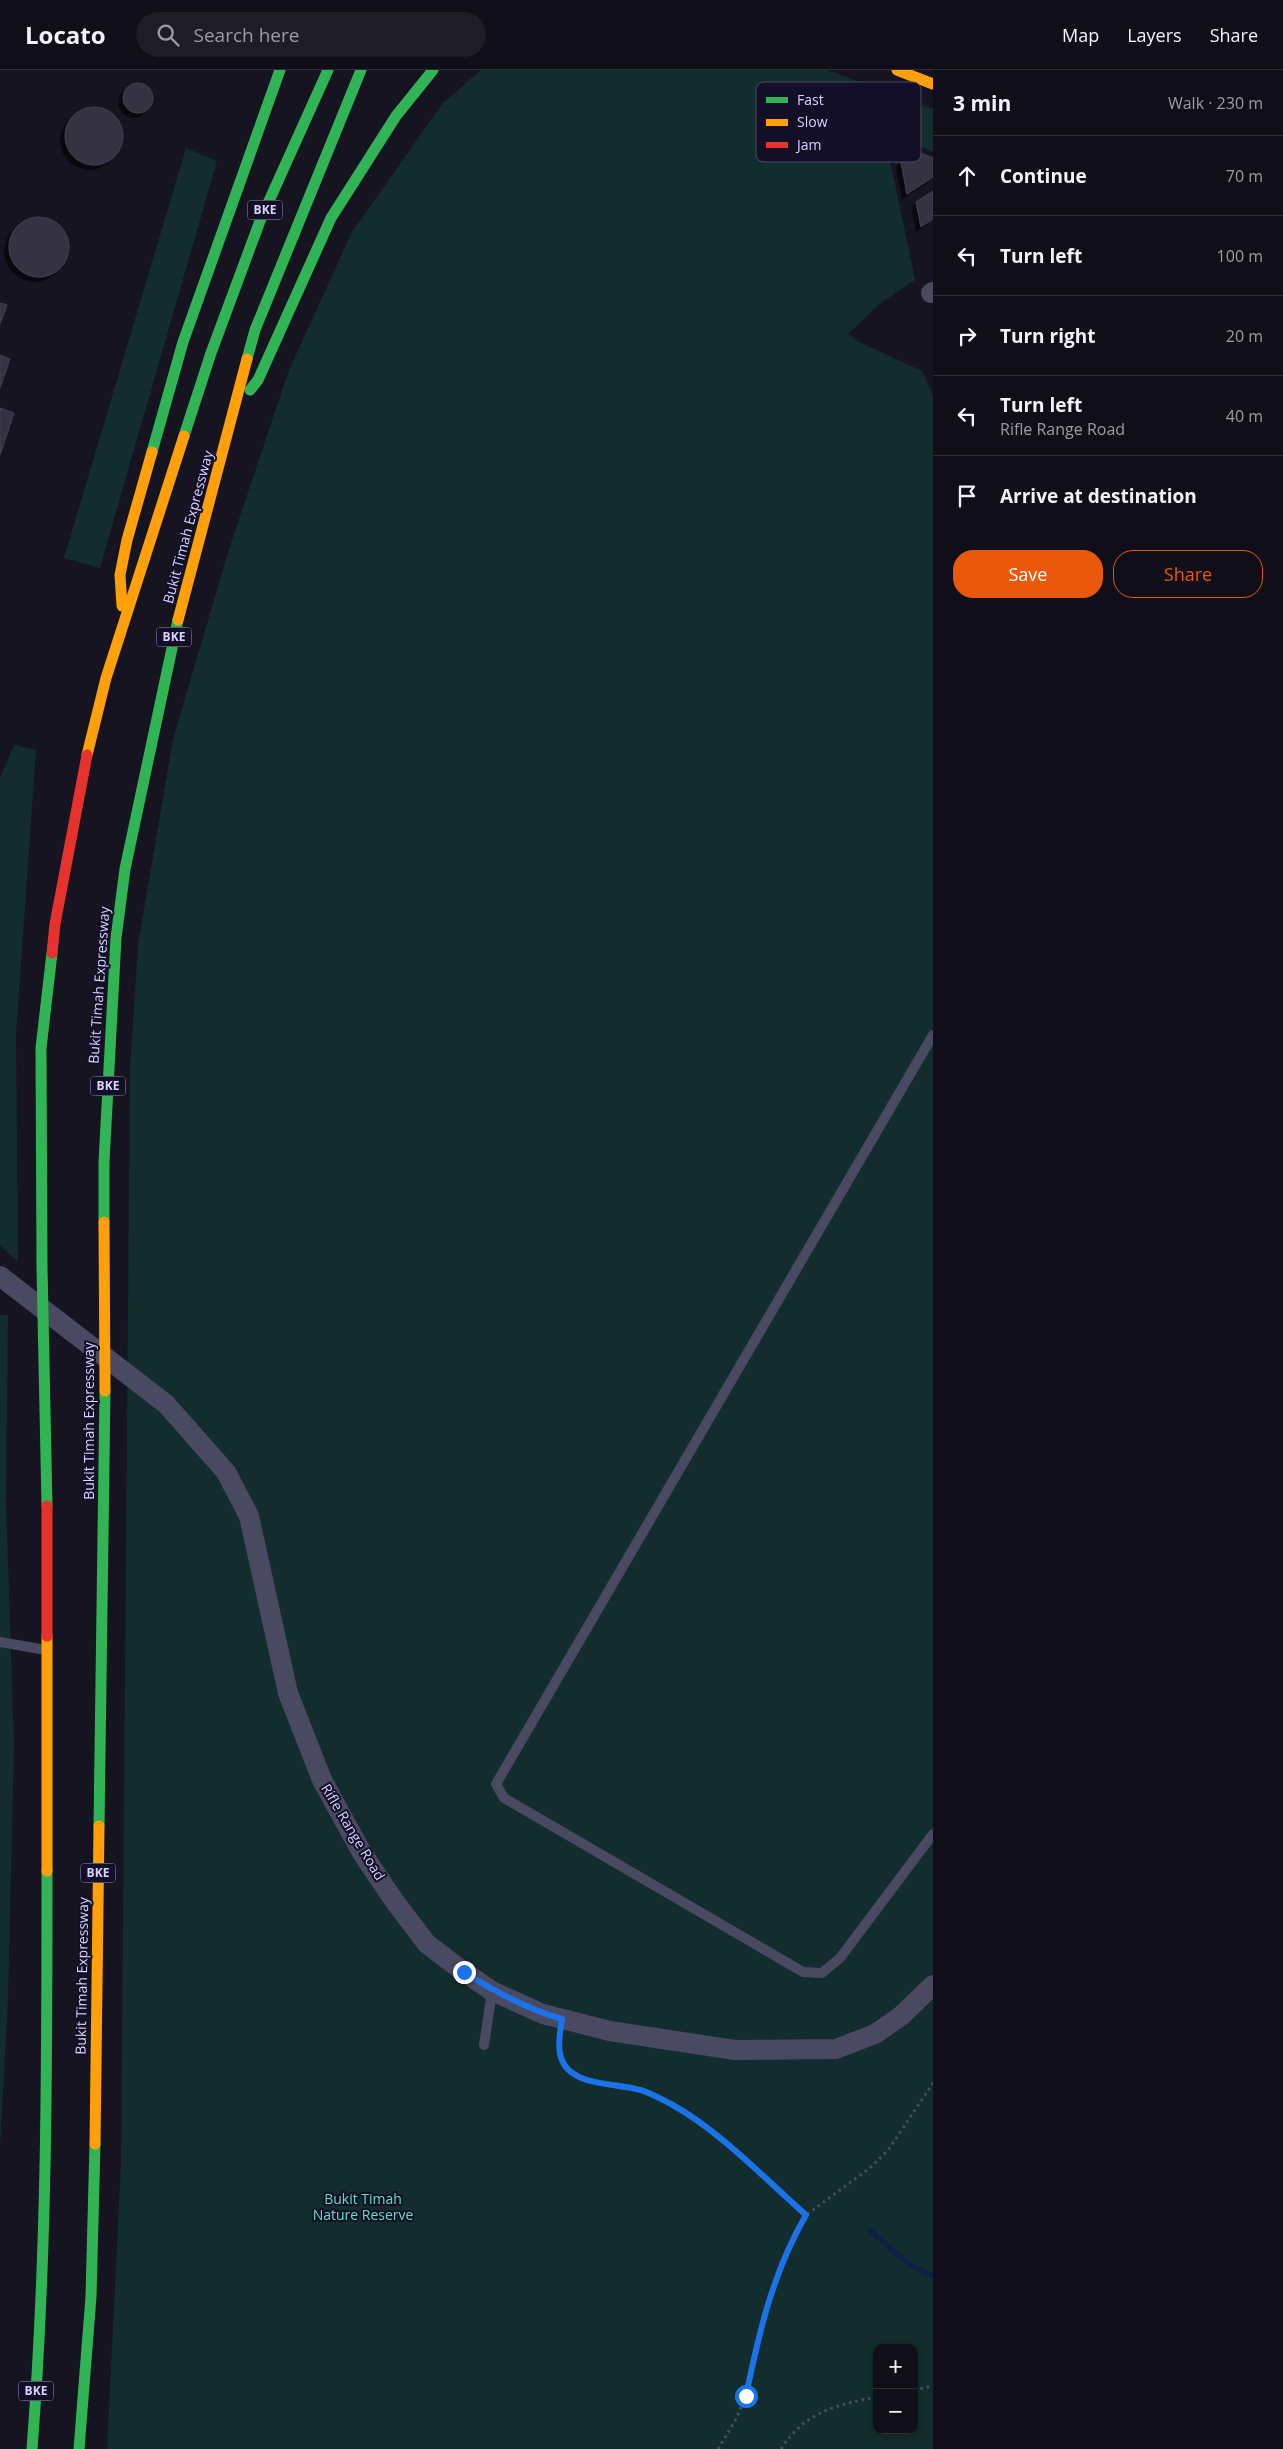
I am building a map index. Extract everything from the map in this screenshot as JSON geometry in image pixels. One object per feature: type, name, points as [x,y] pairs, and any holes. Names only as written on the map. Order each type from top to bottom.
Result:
[{"type":"highway","points":[[123,622],[120,575],[127,540],[180,351],[280,70]]},
{"type":"highway","name":"BKE","points":[[32,2449],[41,2333],[47,2078],[47,1423],[42,1267],[41,1048],[55,924],[82,777],[106,678],[123,622],[210,353],[260,221],[328,70]]},
{"type":"highway","name":"Bukit Timah Expressway","points":[[79,2449],[91,2297],[105,1397],[104,1162],[116,938],[125,869],[169,655],[255,330],[361,70]]},
{"type":"highway","points":[[235,407],[258,380],[331,218],[396,116],[433,70]]},
{"type":"highway","points":[[897,70],[933,84]]},
{"type":"street","name":"Rifle Range Road","points":[[0,1276],[166,1404],[226,1472],[249,1516],[288,1693],[326,1788],[373,1869],[427,1944],[492,1991],[543,2014],[610,2031],[735,2050],[836,2049],[875,2034],[901,2016],[933,1984]]},
{"type":"lane","points":[[933,1035],[496,1784],[504,1798],[803,1972],[822,1973],[840,1958],[933,1834]]},
{"type":"lane","points":[[0,1642],[47,1650]]},
{"type":"lane","points":[[484,2045],[492,1991]]},
{"type":"path","points":[[562,2019],[558,2046],[566,2067],[574,2075],[639,2089],[671,2104],[701,2124],[806,2215]]},
{"type":"path","points":[[718,2449],[735,2421],[746,2396],[765,2308],[795,2233],[806,2215],[870,2168],[889,2148],[933,2083]]},
{"type":"path","points":[[918,2389],[933,2386]]},
{"type":"path","points":[[781,2449],[792,2432],[818,2413],[848,2403],[873,2398]]},
{"type":"green space","name":"Bukit Timah Nature Reserve","points":[[481,70],[827,70],[860,82],[756,82],[756,162],[890,162],[915,280],[882,302],[848,334],[857,341],[922,371],[933,395],[933,2449],[107,2449],[121,2164],[130,1069],[138,945],[173,739],[229,549],[289,370],[352,232],[443,103]]},
{"type":"green space","points":[[921,105],[933,109],[933,152],[921,147]]},
{"type":"green space","points":[[186,148],[217,161],[100,568],[64,558]]},
{"type":"green space","points":[[14,745],[36,750],[16,1035],[18,1262],[0,1246],[0,778]]},
{"type":"green space","points":[[0,1315],[8,1315],[6,1502],[14,1745],[8,2000],[0,2147]]},
{"type":"building","points":[[138,83],[149,87],[153,98],[149,109],[138,113],[127,109],[123,98],[127,87]]},
{"type":"building","points":[[94,107],[105,109],[115,115],[121,125],[123,136],[121,147],[115,157],[105,163],[94,165],[83,163],[73,157],[67,147],[65,136],[67,125],[73,115],[83,109]]},
{"type":"building","points":[[921,153],[933,158],[933,177],[907,194],[901,162],[921,162]]},
{"type":"building","points":[[933,191],[933,219],[921,227],[916,202]]},
{"type":"building","points":[[33,217],[45,217],[56,222],[64,230],[69,241],[67,259],[56,272],[45,277],[33,277],[22,272],[14,264],[9,253],[9,241],[14,230],[22,222]]},
{"type":"building","points":[[0,303],[7,305],[0,324]]},
{"type":"building","points":[[0,355],[10,359],[0,388]]},
{"type":"building","points":[[0,408],[14,413],[0,455]]},
{"type":"waterway","points":[[870,2230],[909,2264],[933,2276]]},
{"type":"traffic: fast","points":[[152,452],[183,342],[280,70]]},
{"type":"traffic: fast","points":[[184,436],[211,353],[260,221],[328,70]]},
{"type":"traffic: fast","points":[[247,359],[255,330],[361,70]]},
{"type":"traffic: fast","points":[[250,390],[258,380],[331,218],[396,116],[433,70]]},
{"type":"traffic: fast","points":[[104,1222],[104,1162],[116,938],[125,869],[178,620]]},
{"type":"traffic: fast","points":[[47,1506],[42,1267],[41,1048],[52,953]]},
{"type":"traffic: fast","points":[[99,1826],[105,1391]]},
{"type":"traffic: fast","points":[[32,2449],[41,2305],[43,2233],[47,1871]]},
{"type":"traffic: fast","points":[[79,2449],[91,2297],[95,2144]]},
{"type":"traffic: slow","points":[[897,70],[933,84]]},
{"type":"traffic: slow","points":[[178,620],[247,359]]},
{"type":"traffic: slow","points":[[87,755],[106,678],[184,436]]},
{"type":"traffic: slow","points":[[122,606],[120,575],[127,540],[152,452]]},
{"type":"traffic: slow","points":[[104,1222],[105,1391]]},
{"type":"traffic: slow","points":[[47,1636],[47,1871]]},
{"type":"traffic: slow","points":[[95,2144],[99,1826]]},
{"type":"traffic: jam","points":[[52,953],[55,924],[87,755]]},
{"type":"traffic: jam","points":[[47,1506],[47,1636]]},
{"type":"route","points":[[464,1972],[492,1991],[543,2014],[562,2019],[558,2046],[566,2067],[574,2075],[599,2082],[639,2089],[671,2104],[701,2124],[806,2215],[795,2233],[765,2308],[746,2396]]}]
